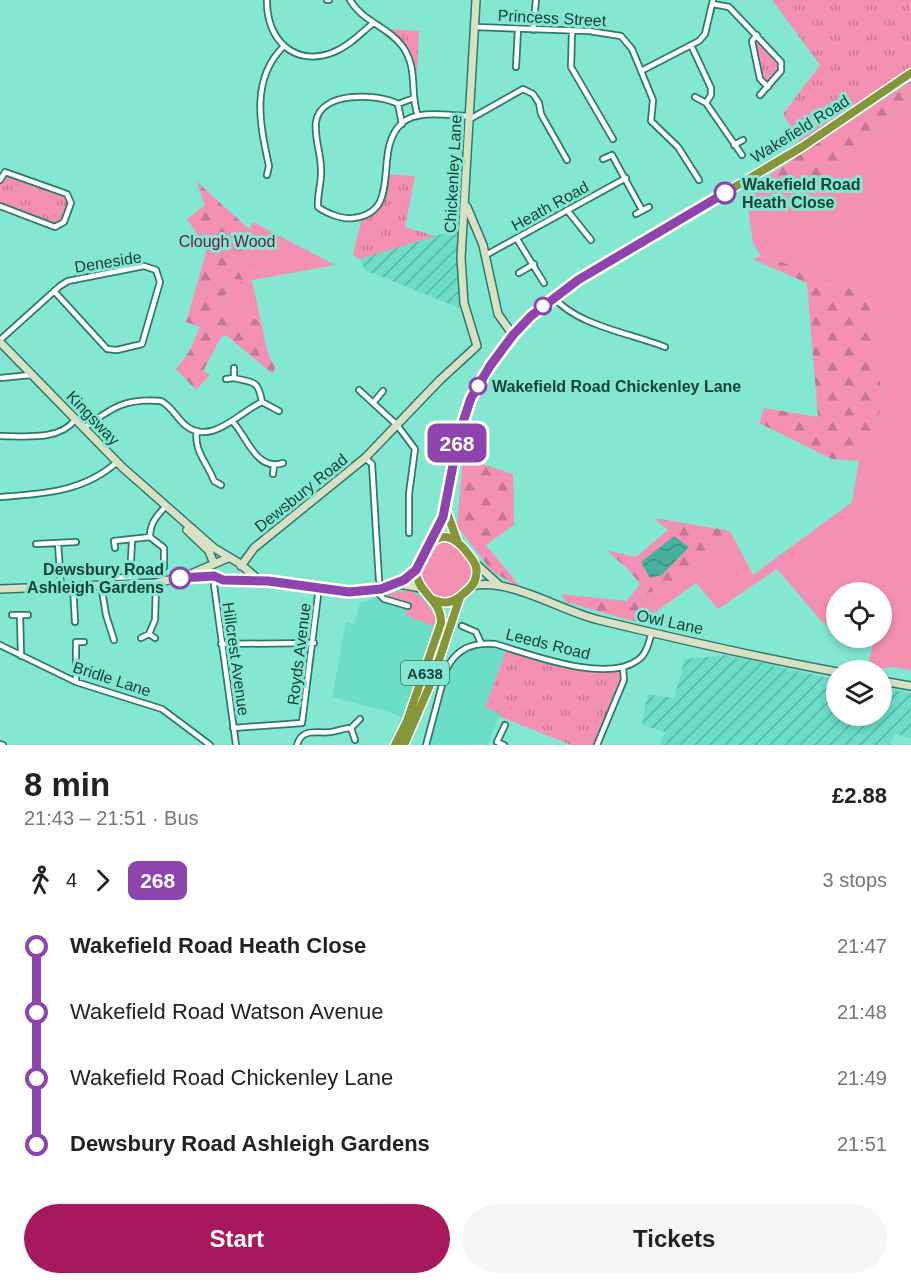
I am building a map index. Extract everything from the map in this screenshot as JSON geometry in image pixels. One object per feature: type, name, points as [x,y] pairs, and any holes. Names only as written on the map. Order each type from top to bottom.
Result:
[{"type":"highway","name":"Wakefield Road","points":[[446,507],[459,434],[471,398],[490,366],[513,335],[554,297],[578,280],[802,147],[911,73]]},
{"type":"highway","points":[[446,507],[451,530],[475,563],[476,576],[472,586]]},
{"type":"highway","points":[[446,507],[416,570],[421,588],[434,600],[446,603],[460,597]]},
{"type":"highway","points":[[428,545],[442,537],[457,541]]},
{"type":"highway","name":"A638","points":[[404,745],[433,678],[450,619],[460,597],[472,586]]},
{"type":"highway","name":"A638","points":[[395,745],[407,721],[441,623],[442,614],[434,600]]},
{"type":"main road","name":"Chickenley Lane","points":[[397,425],[477,346],[464,303],[462,258],[476,0]]},
{"type":"main road","points":[[465,202],[486,255],[498,314],[513,335]]},
{"type":"main road","points":[[464,229],[476,229]]},
{"type":"main road","name":"Kingsway","points":[[0,341],[75,420],[209,551],[214,565]]},
{"type":"main road","points":[[365,458],[397,425]]},
{"type":"main road","name":"Dewsbury Road","points":[[235,579],[254,548],[365,458]]},
{"type":"main road","name":"Kingsway","points":[[167,509],[241,566]]},
{"type":"main road","name":"Dewsbury Road","points":[[214,565],[254,548]]},
{"type":"main road","name":"Owl Lane","points":[[475,563],[501,586]]},
{"type":"main road","points":[[0,589],[156,583],[186,576],[214,565],[215,576]]},
{"type":"main road","points":[[241,566],[258,579],[268,581]]},
{"type":"main road","points":[[186,576],[268,581],[349,592],[375,590],[397,584],[416,570]]},
{"type":"main road","points":[[397,584],[421,588]]},
{"type":"main road","name":"Owl Lane","points":[[472,586],[481,584],[501,586],[596,620],[826,670]]},
{"type":"main road","points":[[892,683],[911,686]]},
{"type":"street","points":[[267,0],[270,29],[284,46],[304,55],[323,56],[351,43],[372,24]]},
{"type":"street","points":[[350,0],[372,24],[391,35],[406,52],[415,76],[414,98],[418,116]]},
{"type":"street","points":[[533,30],[536,0]]},
{"type":"street","points":[[699,180],[678,147],[651,121],[653,100],[641,71],[691,45],[705,34],[713,2],[729,7],[783,66],[760,95]]},
{"type":"street","name":"Princess Street","points":[[476,27],[572,31],[621,36],[632,49],[641,71]]},
{"type":"street","points":[[516,67],[518,29]]},
{"type":"street","points":[[572,31],[571,67],[613,139]]},
{"type":"street","points":[[757,35],[752,41],[760,80],[768,87]]},
{"type":"street","points":[[691,45],[711,88],[711,95],[706,103]]},
{"type":"street","points":[[267,175],[269,166],[260,110],[261,90],[273,58],[284,46]]},
{"type":"street","points":[[414,98],[398,104],[387,99],[356,96],[329,104],[321,111],[316,120],[322,171],[318,207],[349,219],[362,217],[374,211],[384,191],[388,149],[393,134],[402,124],[418,116],[470,118],[523,89],[533,94],[539,103],[541,114],[567,160]]},
{"type":"street","points":[[695,97],[706,103],[742,155]]},
{"type":"street","points":[[398,104],[402,124]]},
{"type":"street","points":[[734,145],[743,140]]},
{"type":"street","points":[[603,159],[612,155],[642,210]]},
{"type":"street","points":[[0,180],[5,172],[67,194],[71,203],[64,222],[55,227],[0,206]]},
{"type":"street","name":"Heath Road","points":[[486,255],[626,178]]},
{"type":"street","points":[[636,214],[649,207]]},
{"type":"street","points":[[567,210],[591,240]]},
{"type":"street","points":[[573,233],[579,227]]},
{"type":"street","points":[[517,239],[544,283]]},
{"type":"street","points":[[519,273],[534,264]]},
{"type":"street","name":"Deneside","points":[[0,341],[54,291],[78,278],[137,266],[156,270],[160,282],[142,344],[117,350],[103,345],[54,291]]},
{"type":"street","points":[[554,297],[567,310],[587,320],[665,347]]},
{"type":"street","points":[[658,344],[660,338]]},
{"type":"street","points":[[234,368],[234,378]]},
{"type":"street","points":[[0,378],[31,375]]},
{"type":"street","points":[[226,379],[234,378],[254,383],[260,390],[262,402]]},
{"type":"street","points":[[359,390],[397,425],[415,449],[409,494],[409,533]]},
{"type":"street","points":[[373,403],[383,391]]},
{"type":"street","points":[[84,428],[127,401],[152,400],[168,405],[182,422],[196,431],[215,430],[262,402]]},
{"type":"street","points":[[262,402],[279,411]]},
{"type":"street","points":[[3,436],[53,433],[69,427],[75,420]]},
{"type":"street","points":[[232,421],[254,454],[274,465],[283,463]]},
{"type":"street","points":[[196,431],[196,446],[213,481],[221,485]]},
{"type":"street","points":[[365,458],[372,464],[379,579]]},
{"type":"street","points":[[0,498],[71,489],[96,479],[117,462]]},
{"type":"street","points":[[273,474],[274,465]]},
{"type":"street","points":[[207,487],[213,481]]},
{"type":"street","points":[[150,537],[152,521],[167,509]]},
{"type":"street","points":[[115,548],[114,541],[132,541],[150,537]]},
{"type":"street","points":[[150,537],[164,548],[164,567]]},
{"type":"street","points":[[112,578],[130,577],[132,541]]},
{"type":"street","points":[[36,544],[76,542]]},
{"type":"street","points":[[58,543],[61,586]]},
{"type":"street","name":"Hillcrest Avenue","points":[[215,576],[221,644],[236,745]]},
{"type":"street","points":[[141,638],[148,634],[155,620],[156,583]]},
{"type":"street","points":[[101,584],[106,615],[114,640]]},
{"type":"street","points":[[73,585],[75,622]]},
{"type":"street","name":"Royds Avenue","points":[[233,728],[302,723],[314,643],[319,587]]},
{"type":"street","points":[[375,590],[384,599],[408,606]]},
{"type":"street","points":[[12,615],[28,615]]},
{"type":"street","points":[[20,615],[21,656]]},
{"type":"street","name":"Leeds Road","points":[[462,626],[476,633],[481,643],[579,667],[623,668]]},
{"type":"street","points":[[597,745],[624,680],[623,668],[637,661],[644,654],[652,632]]},
{"type":"street","points":[[148,634],[155,638]]},
{"type":"street","points":[[76,682],[76,642],[84,642]]},
{"type":"street","points":[[221,644],[314,643]]},
{"type":"street","points":[[426,745],[441,685],[450,660],[467,647],[481,643]]},
{"type":"street","name":"Bridle Lane","points":[[0,645],[76,682],[162,709],[210,745]]},
{"type":"street","points":[[297,745],[300,737],[310,732],[331,732],[351,728],[360,718]]},
{"type":"street","points":[[504,725],[497,742],[504,745]]},
{"type":"street","points":[[351,728],[355,740]]},
{"type":"shaded area","points":[[458,229],[459,308],[365,270],[360,259]]},
{"type":"shaded area","points":[[405,588],[418,591],[430,603],[438,622],[402,718],[390,712],[332,697],[346,622],[354,624],[360,603]]},
{"type":"shaded area","points":[[481,643],[507,648],[485,707],[500,713],[488,745],[426,745],[446,670],[458,653]]},
{"type":"shaded area","points":[[727,655],[826,678],[826,726],[892,726],[892,690],[911,693],[911,738],[895,734],[890,745],[660,745],[665,732],[642,725],[647,694],[674,698],[685,659]]},
{"type":"green space","points":[[772,0],[911,0],[911,73],[802,147],[783,114],[820,65]]},
{"type":"green space","points":[[388,29],[419,31],[415,77],[401,45],[386,32]]},
{"type":"green space","points":[[757,35],[783,66],[768,87],[760,79],[752,41]]},
{"type":"green space","points":[[911,81],[911,98],[853,148],[843,168],[764,208],[753,196],[744,192]]},
{"type":"green space","points":[[911,98],[911,670],[892,667],[892,660],[869,660],[872,648],[892,648],[892,582],[826,582],[826,623],[822,622],[777,569],[718,609],[696,583],[654,613],[647,593],[667,588],[730,531],[753,575],[852,502],[859,461],[883,404],[869,298],[813,272],[761,256],[753,243],[747,202],[753,196],[843,168],[853,148]]},
{"type":"green space","points":[[5,172],[67,194],[71,203],[64,222],[55,227],[0,206],[0,180]]},
{"type":"green space","points":[[386,174],[415,176],[405,227],[435,236],[360,259],[353,255],[362,217],[378,206]]},
{"type":"green space","name":"Clough Wood","points":[[196,181],[249,229],[252,280],[230,279],[222,308],[261,321],[267,351],[275,368],[273,374],[226,335],[221,337],[203,371],[210,375],[196,390],[176,369],[189,352],[200,327],[186,322],[207,249],[187,219],[205,205]]},
{"type":"green space","points":[[253,222],[335,265],[252,280],[261,321],[222,308],[230,279],[252,279],[249,229]]},
{"type":"green space","points":[[761,256],[813,272],[869,298],[883,404],[859,461],[832,459],[759,423],[764,408],[818,417],[807,283],[752,259]]},
{"type":"green space","points":[[463,458],[513,474],[514,525],[486,545],[523,590],[491,570],[457,526]]},
{"type":"green space","points":[[654,518],[730,531],[667,588],[647,593],[654,613],[640,623],[566,602],[560,594],[627,601],[640,584],[629,570],[606,550],[636,557],[668,530]]},
{"type":"green space","points":[[448,537],[476,567],[467,591],[440,603],[418,584],[419,574],[421,559],[427,550]]},
{"type":"green space","points":[[407,590],[417,594],[428,605],[436,618],[433,626],[406,615],[407,602],[385,595]]},
{"type":"green space","points":[[507,648],[579,667],[623,668],[624,680],[597,745],[571,745],[499,716],[499,713],[485,707]]},
{"type":"water","points":[[674,536],[689,547],[662,575],[650,578],[641,562]]},
{"type":"bus line","name":"268","points":[[180,578],[214,576],[223,580],[268,581],[349,592],[381,589],[404,580],[416,570],[420,558],[443,517],[459,434],[471,398],[490,366],[513,335],[531,316],[563,290],[725,193]]},
{"type":"place","name":"Wakefield Road Heath Close","points":[[725,193]]},
{"type":"place","name":"Wakefield Road Chickenley Lane","points":[[478,386]]},
{"type":"place","name":"Dewsbury Road Ashleigh Gardens","points":[[180,578]]}]
